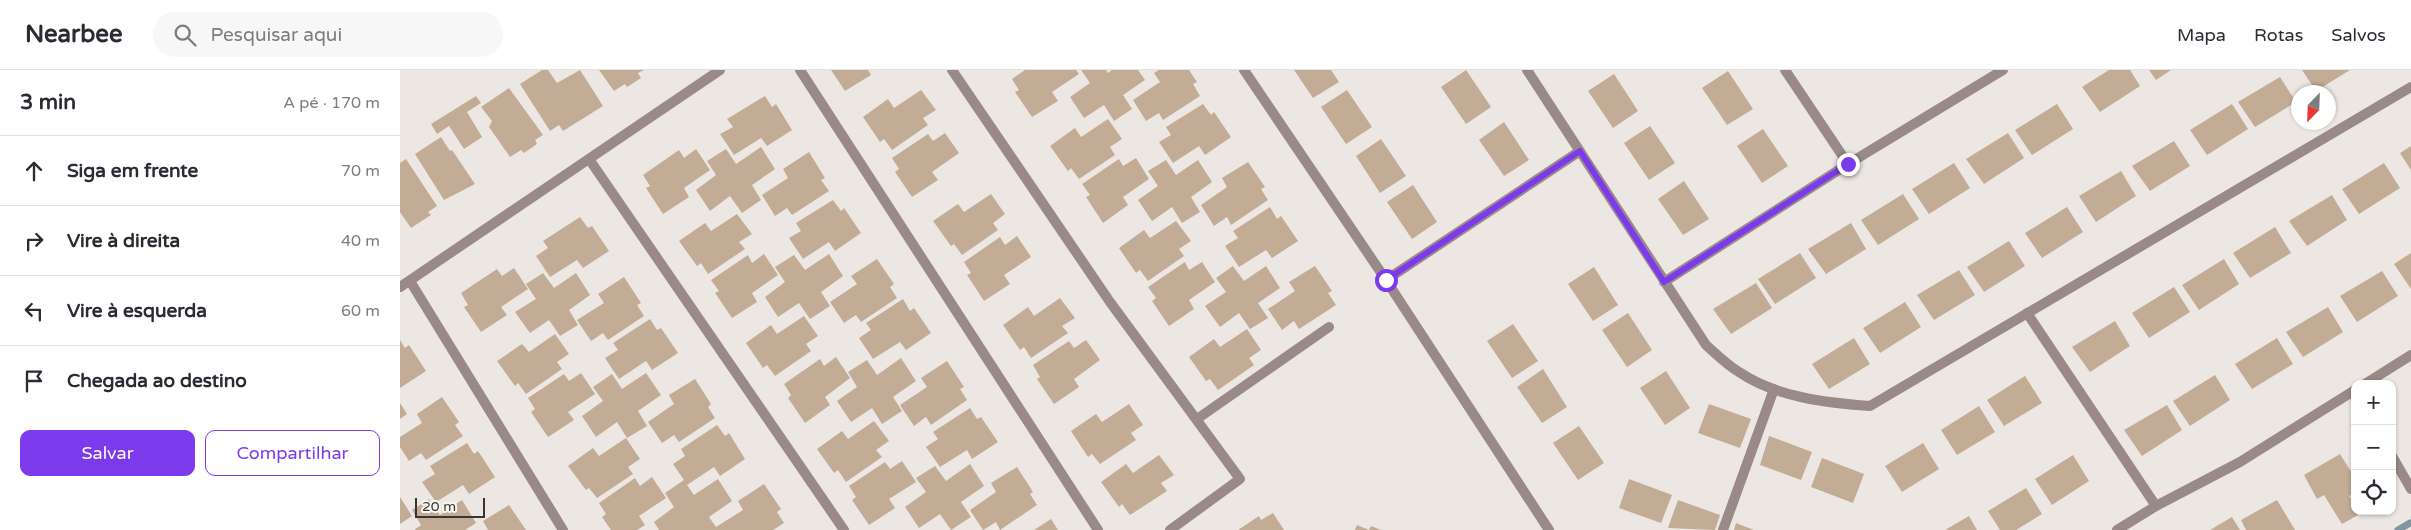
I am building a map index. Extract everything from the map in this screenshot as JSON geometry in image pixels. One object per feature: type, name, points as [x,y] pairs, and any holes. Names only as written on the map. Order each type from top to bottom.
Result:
[{"type":"street","points":[[400,287],[720,70]]},
{"type":"street","points":[[800,70],[1098,530]]},
{"type":"street","points":[[952,70],[1110,302],[1240,479],[1170,530]]},
{"type":"street","points":[[1244,70],[1386,280],[1549,530]]},
{"type":"street","points":[[1527,70],[1706,345],[1739,373],[1774,389],[1828,404],[1870,406],[2411,87]]},
{"type":"street","points":[[1785,70],[1848,164]]},
{"type":"street","points":[[1664,282],[1848,164],[2003,70]]},
{"type":"street","points":[[1386,280],[1580,151]]},
{"type":"street","points":[[588,159],[844,530]]},
{"type":"street","points":[[410,281],[563,530]]},
{"type":"street","points":[[2027,313],[2156,506]]},
{"type":"street","points":[[1196,419],[1329,327]]},
{"type":"street","points":[[2370,380],[2411,355]]},
{"type":"street","points":[[1723,530],[1774,389]]},
{"type":"street","points":[[2117,530],[2156,506],[2240,462],[2351,393]]},
{"type":"street","points":[[2396,463],[2411,488]]},
{"type":"building","points":[[542,70],[548,70],[557,83],[580,70],[603,106],[563,131],[559,125],[550,131],[520,84]]},
{"type":"building","points":[[599,70],[644,70],[638,73],[641,78],[627,87],[625,84],[614,91]]},
{"type":"building","points":[[831,70],[868,70],[871,75],[845,91]]},
{"type":"building","points":[[1025,70],[1076,70],[1079,74],[1052,92],[1058,101],[1032,117],[1015,92],[1019,90],[1012,79]]},
{"type":"building","points":[[1081,70],[1106,70],[1108,73],[1112,70],[1138,70],[1145,80],[1123,95],[1132,109],[1114,121],[1104,105],[1084,118],[1070,97],[1090,83]]},
{"type":"building","points":[[1159,70],[1189,70],[1197,82],[1193,84],[1200,96],[1163,120],[1159,113],[1146,121],[1133,100],[1160,82],[1154,73]]},
{"type":"building","points":[[1294,70],[1331,70],[1339,82],[1313,98]]},
{"type":"building","points":[[1466,70],[1491,107],[1466,124],[1441,87]]},
{"type":"building","points":[[2109,70],[2130,70],[2140,86],[2100,112],[2082,87]]},
{"type":"building","points":[[2149,70],[2171,70],[2156,80]]},
{"type":"building","points":[[2302,70],[2350,70],[2326,85],[2312,85]]},
{"type":"building","points":[[1728,71],[1753,109],[1727,125],[1702,88]]},
{"type":"building","points":[[1614,74],[1638,111],[1613,128],[1588,91]]},
{"type":"building","points":[[2280,77],[2291,94],[2291,105],[2255,127],[2238,102]]},
{"type":"building","points":[[509,88],[543,135],[535,140],[537,144],[524,153],[521,150],[510,157],[489,127],[492,121],[481,107]]},
{"type":"building","points":[[921,90],[936,110],[923,118],[928,125],[892,150],[884,139],[880,142],[863,117],[888,99],[894,108]]},
{"type":"building","points":[[1347,90],[1372,127],[1346,144],[1321,107]]},
{"type":"building","points":[[476,96],[481,103],[467,112],[482,137],[464,149],[449,126],[437,134],[431,124]]},
{"type":"building","points":[[765,96],[772,107],[776,104],[792,130],[767,146],[761,138],[734,155],[720,134],[733,127],[727,119]]},
{"type":"building","points":[[1203,104],[1211,115],[1214,112],[1231,137],[1205,155],[1199,146],[1173,163],[1159,142],[1171,135],[1166,127]]},
{"type":"building","points":[[2057,104],[2073,129],[2032,155],[2015,130]]},
{"type":"building","points":[[2232,104],[2248,129],[2207,155],[2190,130]]},
{"type":"building","points":[[1108,119],[1122,139],[1110,147],[1115,155],[1079,179],[1071,168],[1068,171],[1050,146],[1075,128],[1081,137]]},
{"type":"building","points":[[1504,122],[1529,160],[1504,176],[1479,140]]},
{"type":"building","points":[[1650,126],[1675,163],[1649,180],[1624,143]]},
{"type":"building","points":[[1763,129],[1788,166],[1762,183],[1737,146]]},
{"type":"building","points":[[945,133],[959,153],[932,172],[938,180],[912,197],[895,172],[899,169],[892,158],[928,134],[933,141]]},
{"type":"building","points":[[2008,133],[2024,158],[1984,184],[1966,159]]},
{"type":"building","points":[[441,137],[475,184],[444,200],[415,154]]},
{"type":"building","points":[[1381,139],[1406,176],[1380,193],[1356,156]]},
{"type":"building","points":[[2174,141],[2190,166],[2150,191],[2132,166]]},
{"type":"building","points":[[2411,146],[2411,170],[2400,153]]},
{"type":"building","points":[[761,147],[775,169],[752,185],[761,200],[742,213],[730,196],[710,211],[696,190],[716,175],[707,161],[726,149],[736,164]]},
{"type":"building","points":[[696,149],[710,170],[684,188],[689,197],[663,214],[646,188],[650,186],[643,175],[679,150],[684,158]]},
{"type":"building","points":[[809,152],[825,178],[821,180],[829,191],[792,215],[787,208],[775,216],[762,195],[788,178],[783,169]]},
{"type":"building","points":[[1136,158],[1149,179],[1123,197],[1128,205],[1103,223],[1086,197],[1090,195],[1082,184],[1119,159],[1123,166]]},
{"type":"building","points":[[406,159],[437,206],[428,212],[431,215],[411,228],[400,212],[400,163]]},
{"type":"building","points":[[1166,160],[1176,175],[1198,160],[1212,182],[1191,197],[1200,212],[1182,223],[1172,207],[1152,221],[1138,200],[1158,186],[1148,171]]},
{"type":"building","points":[[1248,162],[1265,187],[1261,189],[1268,200],[1231,225],[1227,217],[1214,226],[1201,205],[1227,187],[1222,178]]},
{"type":"building","points":[[1954,163],[1970,188],[1929,214],[1912,189]]},
{"type":"building","points":[[2384,163],[2400,188],[2359,214],[2342,189]]},
{"type":"building","points":[[2121,171],[2136,196],[2096,222],[2079,196]]},
{"type":"building","points":[[1684,181],[1709,219],[1683,235],[1658,199]]},
{"type":"building","points":[[1413,185],[1437,222],[1412,239],[1387,202]]},
{"type":"building","points":[[991,194],[1005,214],[993,223],[998,230],[962,255],[954,244],[951,246],[933,221],[958,204],[964,212]]},
{"type":"building","points":[[1903,194],[1919,219],[1878,245],[1861,220]]},
{"type":"building","points":[[2332,195],[2347,220],[2307,246],[2289,221]]},
{"type":"building","points":[[833,200],[841,211],[844,208],[861,233],[835,251],[829,242],[803,259],[789,238],[801,231],[796,223]]},
{"type":"building","points":[[1270,207],[1277,219],[1281,216],[1298,241],[1272,258],[1266,250],[1239,267],[1225,246],[1238,238],[1233,231]]},
{"type":"building","points":[[2067,207],[2083,232],[2042,258],[2025,233]]},
{"type":"building","points":[[737,214],[752,234],[739,242],[745,249],[708,274],[701,263],[697,266],[679,241],[705,223],[711,231]]},
{"type":"building","points":[[580,217],[588,228],[592,226],[609,251],[583,268],[577,260],[550,277],[536,256],[548,248],[543,241]]},
{"type":"building","points":[[1176,221],[1191,241],[1179,249],[1184,256],[1148,281],[1140,270],[1136,273],[1119,248],[1144,230],[1150,238]]},
{"type":"building","points":[[1851,223],[1866,249],[1826,274],[1808,249]]},
{"type":"building","points":[[2275,227],[2291,253],[2250,278],[2233,253]]},
{"type":"building","points":[[1017,236],[1031,257],[1004,275],[1010,284],[984,301],[967,275],[971,273],[964,262],[1000,237],[1005,245]]},
{"type":"building","points":[[2009,241],[2025,266],[1984,292],[1967,267]]},
{"type":"building","points":[[1800,253],[1816,278],[1775,304],[1758,279]]},
{"type":"building","points":[[2411,253],[2411,289],[2394,264]]},
{"type":"building","points":[[764,254],[778,275],[752,293],[757,302],[732,318],[715,293],[719,291],[711,280],[748,255],[752,263]]},
{"type":"building","points":[[829,254],[843,276],[821,292],[830,306],[810,319],[799,303],[778,317],[765,297],[785,282],[775,267],[794,255],[805,270]]},
{"type":"building","points":[[877,259],[894,284],[890,287],[897,298],[861,322],[856,315],[844,323],[830,302],[857,284],[851,276]]},
{"type":"building","points":[[2224,259],[2239,284],[2199,310],[2182,285]]},
{"type":"building","points":[[1185,262],[1189,270],[1202,262],[1215,282],[1189,300],[1194,309],[1169,326],[1152,301],[1156,298],[1148,287]]},
{"type":"building","points":[[1233,266],[1244,281],[1266,266],[1280,288],[1258,303],[1268,318],[1250,329],[1239,313],[1220,327],[1205,306],[1226,292],[1216,278]]},
{"type":"building","points":[[1315,266],[1332,291],[1328,293],[1336,305],[1299,329],[1294,321],[1282,330],[1268,309],[1295,291],[1289,282]]},
{"type":"building","points":[[1594,267],[1618,305],[1593,321],[1568,284]]},
{"type":"building","points":[[514,268],[528,289],[501,307],[507,315],[481,332],[464,307],[468,305],[461,293],[497,269],[502,276]]},
{"type":"building","points":[[1959,270],[1975,295],[1934,320],[1917,295]]},
{"type":"building","points":[[2382,271],[2398,296],[2357,322],[2340,296]]},
{"type":"building","points":[[543,273],[554,288],[576,273],[590,295],[569,310],[578,325],[560,336],[549,320],[530,333],[515,312],[536,299],[526,284]]},
{"type":"building","points":[[624,277],[641,303],[637,305],[644,316],[608,340],[603,333],[591,341],[577,320],[604,303],[598,294]]},
{"type":"building","points":[[1756,283],[1772,308],[1731,334],[1713,309]]},
{"type":"building","points":[[2174,287],[2190,312],[2149,338],[2132,313]]},
{"type":"building","points":[[1060,298],[1075,318],[1062,326],[1068,333],[1031,358],[1024,347],[1020,350],[1003,325],[1028,307],[1034,316]]},
{"type":"building","points":[[903,299],[910,311],[914,308],[931,333],[906,350],[900,342],[873,359],[859,338],[871,330],[866,323]]},
{"type":"building","points":[[1905,302],[1921,327],[1880,353],[1863,328]]},
{"type":"building","points":[[2328,307],[2343,332],[2303,357],[2286,332]]},
{"type":"building","points":[[1628,313],[1652,350],[1627,367],[1602,330]]},
{"type":"building","points":[[804,316],[818,336],[806,344],[811,351],[775,376],[767,365],[763,368],[746,343],[771,325],[777,334]]},
{"type":"building","points":[[650,319],[657,330],[661,328],[678,353],[652,370],[646,361],[619,379],[605,358],[618,350],[613,343]]},
{"type":"building","points":[[2115,321],[2130,346],[2090,372],[2072,347]]},
{"type":"building","points":[[1513,324],[1538,361],[1512,378],[1487,341]]},
{"type":"building","points":[[1247,329],[1261,350],[1249,358],[1254,365],[1218,390],[1210,379],[1206,381],[1189,357],[1214,339],[1220,347]]},
{"type":"building","points":[[555,334],[569,354],[557,362],[562,369],[526,394],[518,383],[515,386],[497,361],[522,344],[529,352]]},
{"type":"building","points":[[1854,338],[1870,364],[1829,389],[1812,364]]},
{"type":"building","points":[[2277,338],[2293,364],[2252,389],[2235,364]]},
{"type":"building","points":[[400,340],[405,348],[409,345],[426,371],[400,388]]},
{"type":"building","points":[[1086,340],[1100,360],[1074,379],[1079,387],[1054,404],[1037,379],[1040,377],[1033,365],[1069,341],[1074,348]]},
{"type":"building","points":[[836,357],[850,378],[825,397],[830,405],[805,423],[788,398],[791,395],[784,384],[820,359],[824,366]]},
{"type":"building","points":[[901,358],[916,381],[893,397],[902,411],[882,424],[872,408],[851,422],[837,401],[857,387],[848,372],[867,360],[877,375]]},
{"type":"building","points":[[947,361],[964,387],[960,389],[967,400],[931,425],[926,417],[914,426],[900,405],[927,387],[921,378]]},
{"type":"building","points":[[1543,369],[1567,407],[1542,423],[1517,387]]},
{"type":"building","points":[[1666,371],[1690,408],[1665,425],[1640,388]]},
{"type":"building","points":[[581,373],[595,394],[568,412],[574,420],[548,437],[531,412],[535,409],[528,398],[564,374],[569,381]]},
{"type":"building","points":[[646,373],[661,395],[638,411],[647,426],[627,438],[617,422],[596,437],[582,416],[603,401],[593,387],[612,374],[622,389]]},
{"type":"building","points":[[2215,375],[2230,400],[2190,426],[2173,401]]},
{"type":"building","points":[[2025,376],[2042,403],[2004,426],[1987,400]]},
{"type":"building","points":[[695,379],[711,404],[708,407],[715,418],[679,442],[674,435],[662,443],[648,422],[674,404],[669,395]]},
{"type":"building","points":[[442,397],[459,422],[455,425],[463,436],[426,460],[421,453],[409,461],[400,447],[400,437],[422,423],[417,414]]},
{"type":"building","points":[[400,403],[407,414],[400,419]]},
{"type":"building","points":[[1129,404],[1143,425],[1131,433],[1136,440],[1100,464],[1092,454],[1088,457],[1071,431],[1096,414],[1102,422]]},
{"type":"building","points":[[1709,404],[1751,419],[1740,448],[1698,433]]},
{"type":"building","points":[[2167,405],[2182,430],[2142,456],[2124,430]]},
{"type":"building","points":[[1979,406],[1995,432],[1957,455],[1941,430]]},
{"type":"building","points":[[970,408],[977,419],[981,417],[998,442],[972,459],[967,450],[940,467],[926,447],[938,439],[933,432]]},
{"type":"building","points":[[874,421],[889,441],[876,450],[882,457],[846,482],[838,470],[834,473],[817,449],[842,431],[848,439]]},
{"type":"building","points":[[717,425],[725,436],[729,433],[745,459],[720,476],[714,467],[687,485],[694,495],[718,479],[732,501],[709,517],[716,527],[743,510],[738,501],[764,484],[781,509],[777,512],[784,523],[773,530],[659,530],[654,522],[674,507],[665,493],[684,480],[673,464],[685,456],[681,449]]},
{"type":"building","points":[[1579,426],[1604,463],[1578,480],[1553,443]]},
{"type":"building","points":[[1769,436],[1812,452],[1801,480],[1760,465]]},
{"type":"building","points":[[626,438],[640,459],[628,467],[633,474],[597,498],[589,488],[586,490],[568,466],[593,448],[599,456]]},
{"type":"building","points":[[467,443],[474,454],[478,451],[495,477],[469,494],[463,485],[436,502],[422,482],[435,474],[430,466]]},
{"type":"building","points":[[1923,443],[1939,469],[1902,492],[1885,466]]},
{"type":"building","points":[[2340,454],[2351,472],[2351,495],[2349,496],[2351,499],[2351,515],[2358,515],[2342,524],[2324,495],[2317,499],[2304,475]]},
{"type":"building","points":[[1159,455],[1174,475],[1161,483],[1167,491],[1130,515],[1122,504],[1119,507],[1101,482],[1126,464],[1133,473]]},
{"type":"building","points":[[2073,455],[2089,481],[2052,505],[2035,479]]},
{"type":"building","points":[[1822,458],[1864,474],[1853,503],[1811,487]]},
{"type":"building","points":[[902,461],[916,482],[889,499],[895,508],[869,525],[852,500],[856,497],[849,486],[885,462],[890,469]]},
{"type":"building","points":[[970,464],[984,486],[961,502],[971,517],[951,530],[940,514],[919,528],[905,507],[926,492],[916,478],[935,466],[946,481]]},
{"type":"building","points":[[1017,467],[1033,492],[1030,494],[1037,505],[1000,530],[996,522],[983,530],[970,510],[996,492],[991,483]]},
{"type":"building","points":[[652,477],[666,498],[639,516],[645,525],[637,530],[611,530],[602,517],[606,514],[599,503],[635,478],[640,486]]},
{"type":"building","points":[[1629,479],[1672,495],[1661,523],[1619,508]]},
{"type":"building","points":[[2026,488],[2042,514],[2016,530],[2000,530],[1988,511]]},
{"type":"building","points":[[400,497],[412,516],[400,524]]},
{"type":"building","points":[[429,499],[440,515],[462,500],[476,523],[465,530],[414,530],[421,525],[412,510]]},
{"type":"building","points":[[1678,500],[1720,515],[1715,530],[1668,528]]},
{"type":"building","points":[[2277,500],[2295,530],[2246,530],[2241,520]]},
{"type":"building","points":[[509,505],[526,530],[488,530],[483,521]]},
{"type":"building","points":[[1273,513],[1284,530],[1238,530],[1259,516],[1261,520]]},
{"type":"building","points":[[1969,516],[1977,530],[1945,530]]},
{"type":"building","points":[[2232,517],[2240,530],[2210,530]]},
{"type":"building","points":[[1051,519],[1058,530],[1034,530]]},
{"type":"building","points":[[1736,523],[1754,530],[1734,530]]},
{"type":"building","points":[[1357,525],[1369,530],[1355,530]]},
{"type":"building","points":[[1371,526],[1381,530],[1369,530]]},
{"type":"waterway","points":[[2398,530],[2410,523]]},
{"type":"route","points":[[1386,280],[1580,151],[1664,282],[1848,164]]}]
